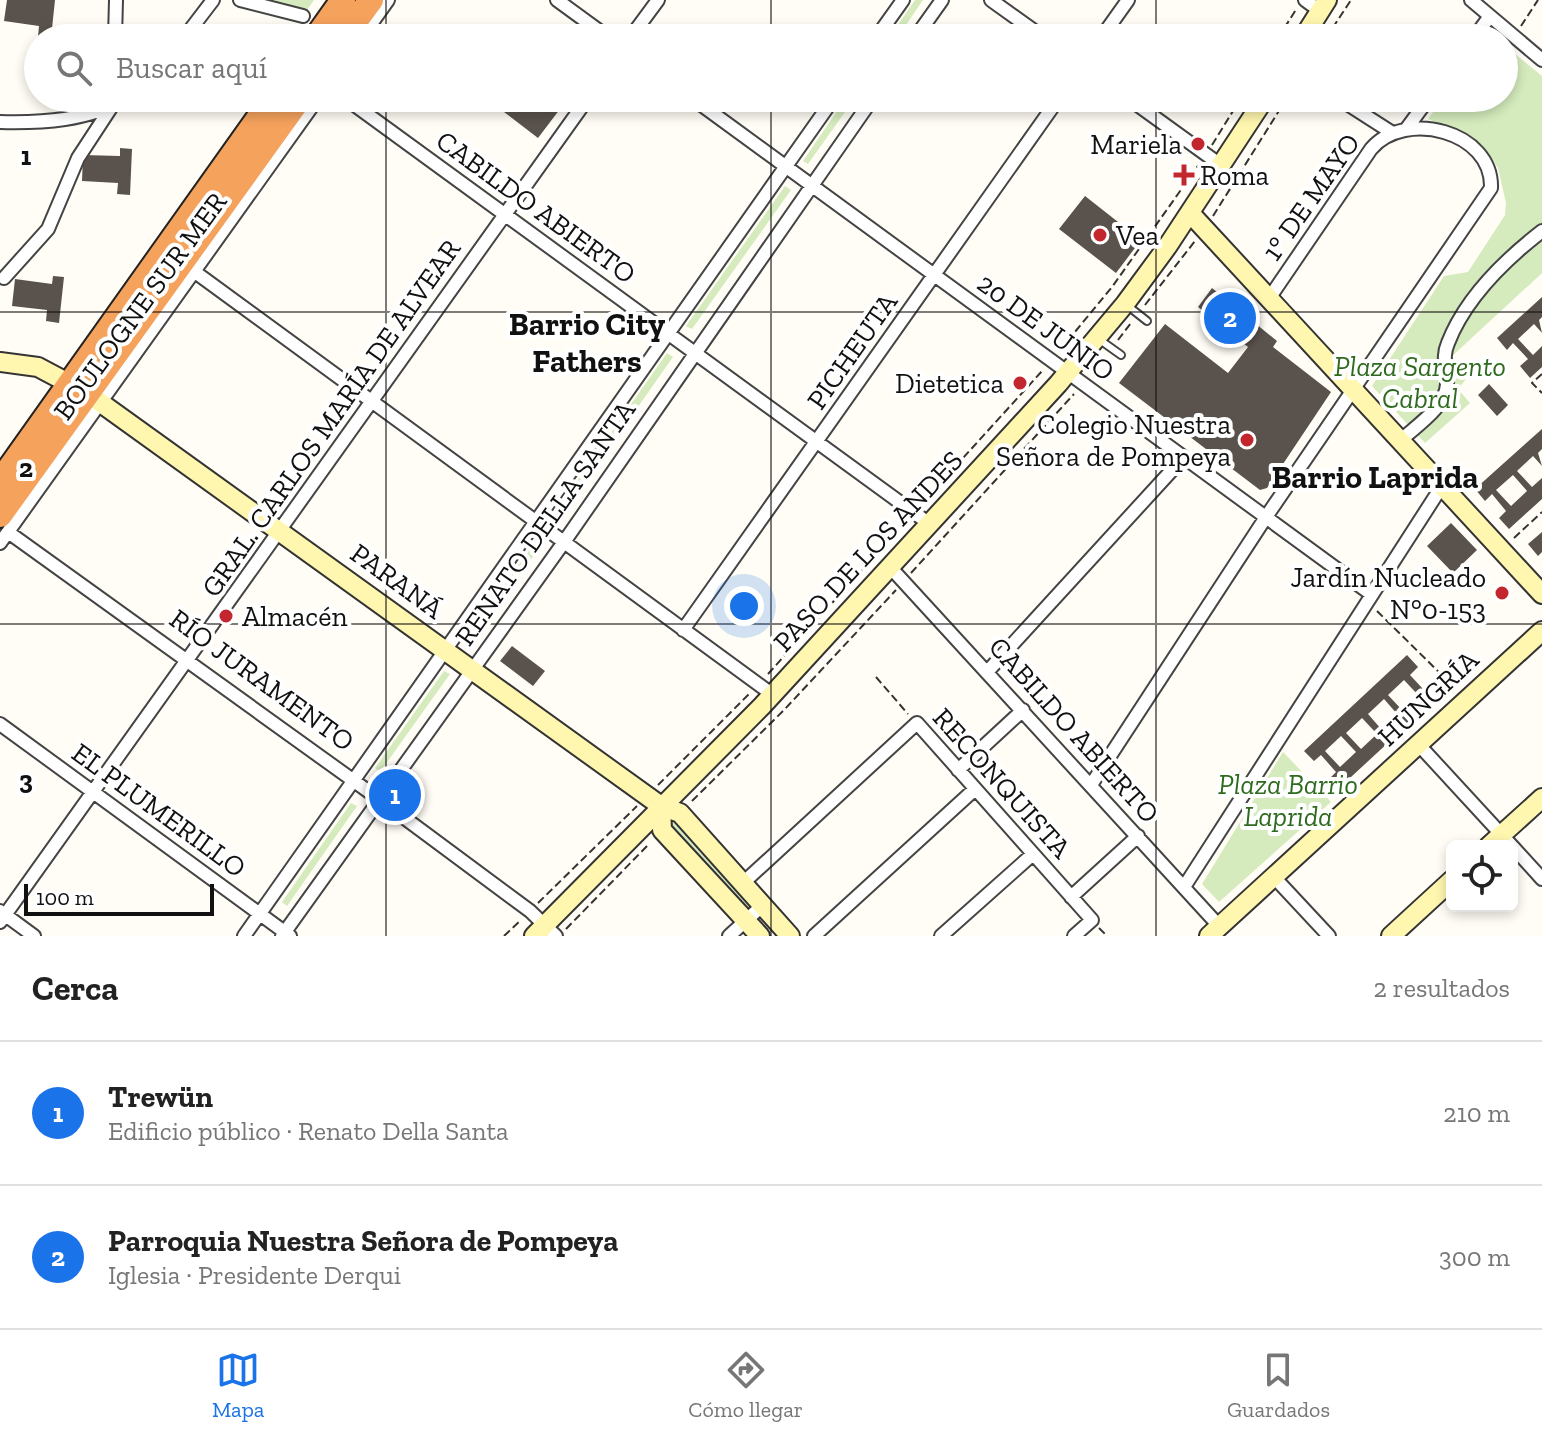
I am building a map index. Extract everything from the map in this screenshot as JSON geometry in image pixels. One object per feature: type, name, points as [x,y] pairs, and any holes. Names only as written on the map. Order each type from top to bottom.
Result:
[{"type":"highway","points":[[326,24],[343,0]]},
{"type":"highway","points":[[353,24],[371,0]]},
{"type":"highway","points":[[3,530],[264,112]]},
{"type":"highway","points":[[0,482],[86,393],[290,112]]},
{"type":"street","points":[[115,24],[116,0]]},
{"type":"street","points":[[195,24],[213,0]]},
{"type":"street","points":[[240,0],[303,16]]},
{"type":"street","points":[[371,24],[388,0]]},
{"type":"street","points":[[557,0],[590,24]]},
{"type":"street","points":[[640,24],[658,0]]},
{"type":"street","points":[[886,24],[903,0]]},
{"type":"street","points":[[925,24],[942,0]]},
{"type":"street","points":[[991,0],[1024,24]]},
{"type":"street","points":[[1111,24],[1128,0]]},
{"type":"street","points":[[1471,0],[1500,24]]},
{"type":"street","points":[[1307,24],[1314,3]]},
{"type":"street","points":[[1484,24],[1490,16]]},
{"type":"street","points":[[1518,39],[1542,60]]},
{"type":"street","points":[[0,122],[42,122],[77,112]]},
{"type":"street","points":[[4,278],[48,229],[78,158],[106,112]]},
{"type":"street","name":"BOULOGNE SUR MER","points":[[86,393],[195,272],[308,112]]},
{"type":"street","name":"CABILDO ABIERTO","points":[[364,112],[931,525]]},
{"type":"street","name":"GRAL. CARLOS MARÍA DE ALVEAR","points":[[2,916],[578,112]]},
{"type":"street","name":"20 DE JUNIO","points":[[711,112],[1371,594]]},
{"type":"street","name":"RENATO DELLA SANTA","points":[[244,936],[447,652],[824,112]]},
{"type":"street","name":"RENATO DELLA SANTA","points":[[286,935],[863,112]]},
{"type":"street","name":"PICHEUTA","points":[[683,630],[1049,112]]},
{"type":"street","points":[[1147,112],[1214,160]]},
{"type":"street","name":"PASO DE LOS ANDES","points":[[545,932],[654,801],[891,568],[1097,338],[1190,213],[1214,160],[1253,112]]},
{"type":"street","points":[[1360,112],[1391,132]]},
{"type":"street","points":[[1407,128],[1419,112]]},
{"type":"street","points":[[1091,785],[1266,517],[1491,188],[1490,169],[1460,140],[1442,131],[1407,128]]},
{"type":"street","name":"1° DE MAYO","points":[[1270,297],[1371,149],[1391,132],[1407,128]]},
{"type":"street","points":[[1190,213],[1542,594]]},
{"type":"street","points":[[1401,440],[1443,398],[1447,383],[1442,362],[1458,324],[1496,273],[1542,231]]},
{"type":"street","points":[[195,272],[766,690]]},
{"type":"street","points":[[0,362],[38,367],[86,393]]},
{"type":"street","name":"PARANÁ","points":[[86,393],[654,801],[680,813],[790,936]]},
{"type":"street","points":[[988,671],[1184,457]]},
{"type":"street","points":[[1184,887],[1442,486]]},
{"type":"street","name":"RÍO JURAMENTO","points":[[3,530],[379,799],[530,911],[545,932]]},
{"type":"street","name":"CABILDO ABIERTO","points":[[891,568],[1184,887],[1214,931]]},
{"type":"street","name":"HUNGRÍA","points":[[1214,931],[1542,631]]},
{"type":"street","points":[[958,770],[1023,710]]},
{"type":"street","points":[[743,883],[917,723]]},
{"type":"street","name":"RECONQUISTA","points":[[917,723],[1092,920],[1074,936]]},
{"type":"street","name":"EL PLUMERILLO","points":[[0,724],[286,935]]},
{"type":"street","points":[[1419,745],[1501,840]]},
{"type":"street","points":[[814,936],[975,789]]},
{"type":"street","points":[[1507,840],[1542,798]]},
{"type":"street","points":[[654,801],[662,830],[760,936]]},
{"type":"street","points":[[1071,897],[1138,836]]},
{"type":"street","points":[[941,936],[1033,854]]},
{"type":"street","points":[[1518,856],[1542,879]]},
{"type":"street","points":[[1274,877],[1329,936]]},
{"type":"street","points":[[1391,936],[1446,886]]},
{"type":"street","points":[[729,936],[763,905]]},
{"type":"street","points":[[2,916],[34,936]]},
{"type":"lane","points":[[1125,304],[1147,321]]},
{"type":"lane","points":[[1097,338],[1121,355]]},
{"type":"path","points":[[1335,24],[1351,0]]},
{"type":"path","points":[[1518,30],[1538,0]]},
{"type":"path","points":[[1292,24],[1314,3]]},
{"type":"path","points":[[504,936],[654,801],[766,690],[914,512],[1051,361],[1112,287],[1214,160],[1235,112]]},
{"type":"path","points":[[1542,374],[1532,383],[1542,393]]},
{"type":"path","points":[[1502,550],[1542,512]]},
{"type":"path","points":[[1371,594],[1370,604],[1467,700]]},
{"type":"path","name":"RECONQUISTA","points":[[876,677],[917,723]]},
{"type":"green space","points":[[240,0],[314,0],[303,16]]},
{"type":"green space","points":[[915,0],[923,0],[907,24],[899,24]]},
{"type":"green space","name":"Plaza Sargento Cabral","points":[[1518,56],[1542,76],[1542,273],[1450,358],[1467,378],[1458,389],[1470,403],[1425,443],[1372,386],[1444,276],[1468,272],[1505,215],[1506,203],[1498,168],[1489,154],[1459,131],[1428,119],[1433,112],[1518,112]]},
{"type":"green space","points":[[836,112],[845,112],[808,164],[803,161]]},
{"type":"green space","points":[[785,186],[791,190],[692,329],[686,326]]},
{"type":"green space","points":[[667,353],[673,357],[560,518],[554,514]]},
{"type":"green space","points":[[535,542],[541,545],[471,645],[465,641]]},
{"type":"green space","points":[[444,671],[450,674],[380,772],[375,768]]},
{"type":"green space","name":"Plaza Barrio Laprida","points":[[1283,752],[1331,802],[1219,902],[1202,884]]},
{"type":"green space","points":[[351,803],[357,806],[287,906],[282,902]]},
{"type":"green space","points":[[674,819],[752,906],[749,910],[746,911],[669,828],[668,823]]},
{"type":"building","points":[[7,0],[55,0],[52,24],[4,21]]},
{"type":"building","points":[[504,112],[558,112],[538,138]]},
{"type":"building","points":[[120,148],[132,149],[130,195],[117,194],[118,183],[82,181],[83,155],[120,156]]},
{"type":"building","name":"Vea","points":[[1085,196],[1141,240],[1116,273],[1059,229]]},
{"type":"building","points":[[53,276],[64,277],[59,323],[46,321],[47,310],[12,306],[15,279],[52,284]]},
{"type":"building","name":"Colegio Nuestra Señora de Pompeya","points":[[1212,288],[1277,341],[1273,347],[1331,392],[1267,488],[1260,490],[1119,383],[1165,324],[1228,373],[1248,347],[1198,307]]},
{"type":"building","points":[[1542,297],[1542,317],[1539,320],[1542,333],[1534,324],[1518,339],[1533,355],[1542,346],[1542,367],[1530,378],[1520,366],[1528,359],[1513,343],[1507,350],[1497,338]]},
{"type":"building","points":[[1489,384],[1508,405],[1497,416],[1478,395]]},
{"type":"building","points":[[1542,429],[1542,449],[1538,453],[1542,466],[1533,456],[1517,471],[1532,487],[1542,478],[1542,499],[1509,529],[1499,518],[1506,511],[1492,494],[1485,501],[1475,489]],"holes":[[[1513,475],[1527,491],[1511,506],[1496,490]]]},
{"type":"building","points":[[1451,523],[1477,550],[1453,573],[1427,546]]},
{"type":"building","points":[[1542,532],[1542,552],[1538,556],[1528,544]]},
{"type":"building","points":[[512,646],[545,671],[533,686],[500,661]]},
{"type":"building","points":[[1407,655],[1418,667],[1410,675],[1423,689],[1432,680],[1443,692],[1338,789],[1329,779],[1336,772],[1321,755],[1314,761],[1304,751]],"holes":[[[1404,680],[1419,696],[1403,711],[1388,695]],[[1384,699],[1398,715],[1382,730],[1368,714]],[[1362,718],[1377,734],[1361,749],[1346,733]],[[1341,736],[1356,752],[1340,767],[1325,751]]]},
{"type":"place","name":"Mariela","points":[[1198,144]]},
{"type":"place","name":"Roma","points":[[1184,175]]},
{"type":"place","name":"Vea","points":[[1100,235]]},
{"type":"place","name":"Parroquia Nuestra Señora de Pompeya","points":[[1230,318]]},
{"type":"place","name":"Dietetica","points":[[1020,383]]},
{"type":"place","name":"Colegio Nuestra Señora de Pompeya","points":[[1247,440]]},
{"type":"place","name":"Jardín Nucleado N°0-153","points":[[1502,593]]},
{"type":"place","name":"Almacén","points":[[226,616]]},
{"type":"place","name":"Trewün","points":[[395,795]]},
{"type":"district","name":"Barrio City Fathers","points":[[587,342]]},
{"type":"district","name":"Barrio Laprida","points":[[1375,477]]}]
